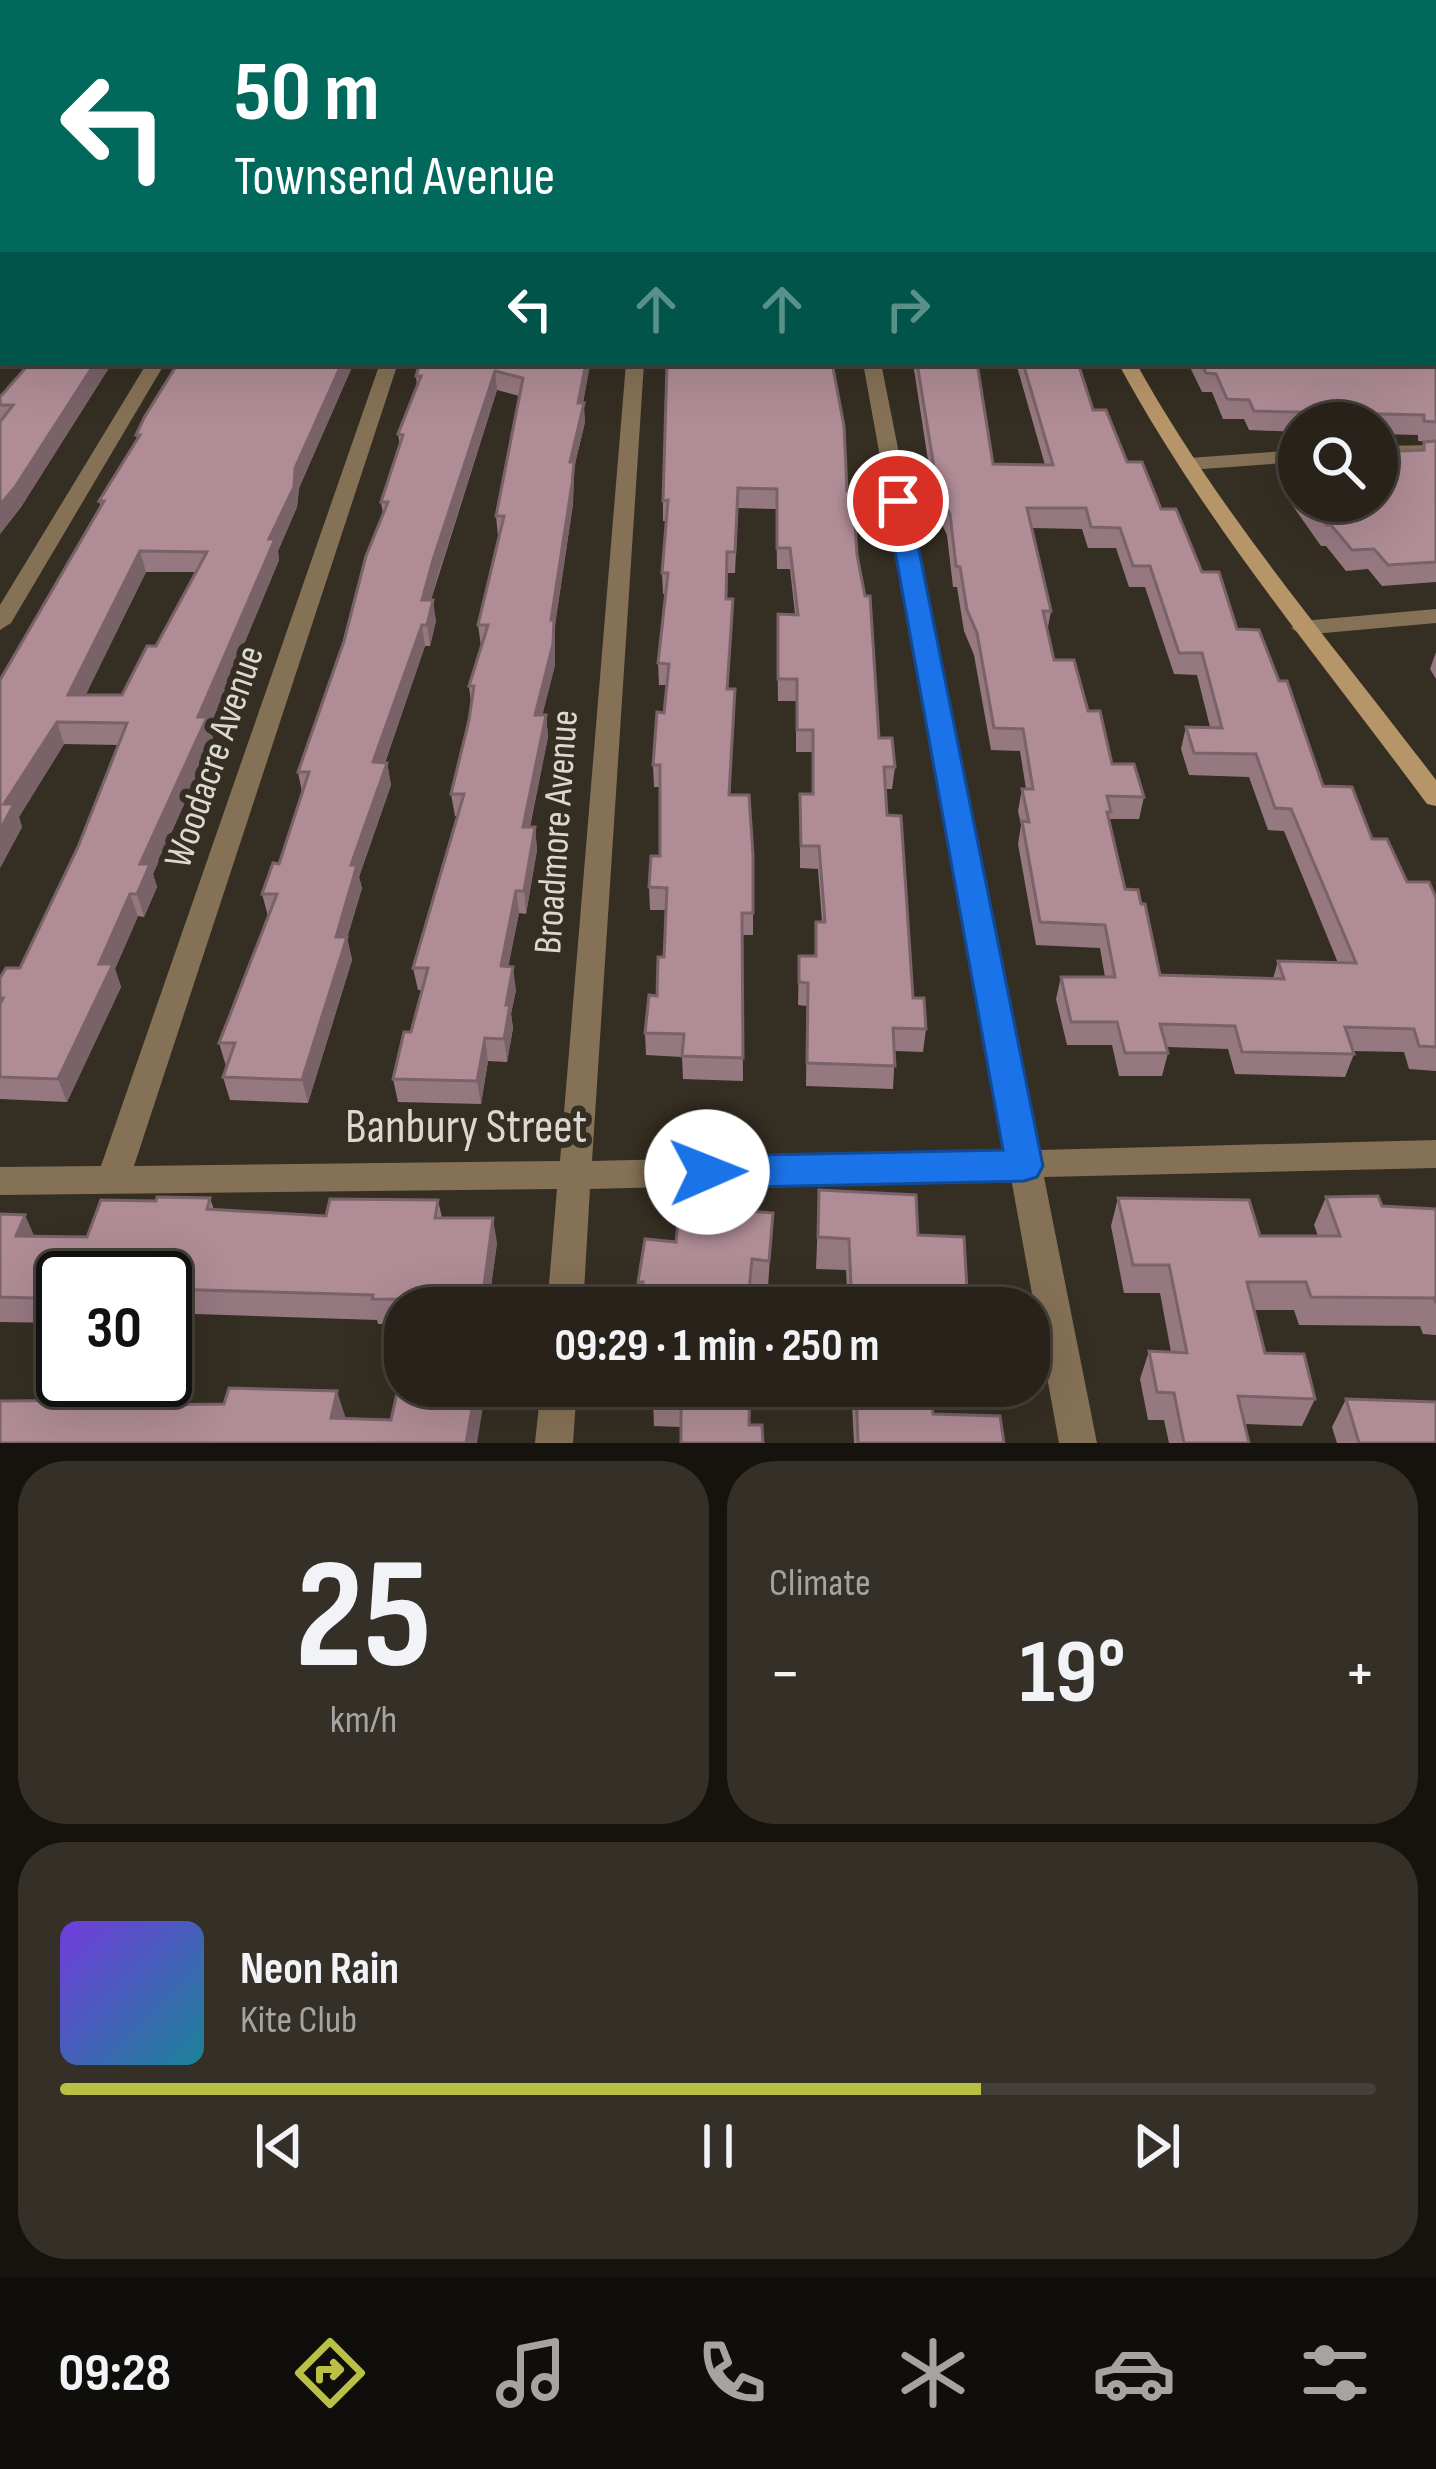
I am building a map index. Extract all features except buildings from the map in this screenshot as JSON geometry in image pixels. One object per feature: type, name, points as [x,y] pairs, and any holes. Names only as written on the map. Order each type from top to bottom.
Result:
[{"type":"main road","points":[[1129,366],[1189,464],[1302,628],[1436,798]]},
{"type":"street","points":[[0,622],[154,366]]},
{"type":"street","name":"Woodacre Avenue","points":[[114,1176],[388,366]]},
{"type":"street","name":"Broadmore Avenue","points":[[567,1287],[635,366]]},
{"type":"street","points":[[873,366],[1078,1443]]},
{"type":"street","points":[[1398,452],[1436,452]]},
{"type":"street","points":[[1189,464],[1278,458]]},
{"type":"street","points":[[1302,628],[1436,616]]},
{"type":"street","name":"Banbury Street","points":[[0,1181],[114,1176],[577,1175],[1436,1154]]},
{"type":"street","points":[[554,1443],[557,1407]]},
{"type":"route","points":[[707,1172],[1024,1166],[898,501]]}]
